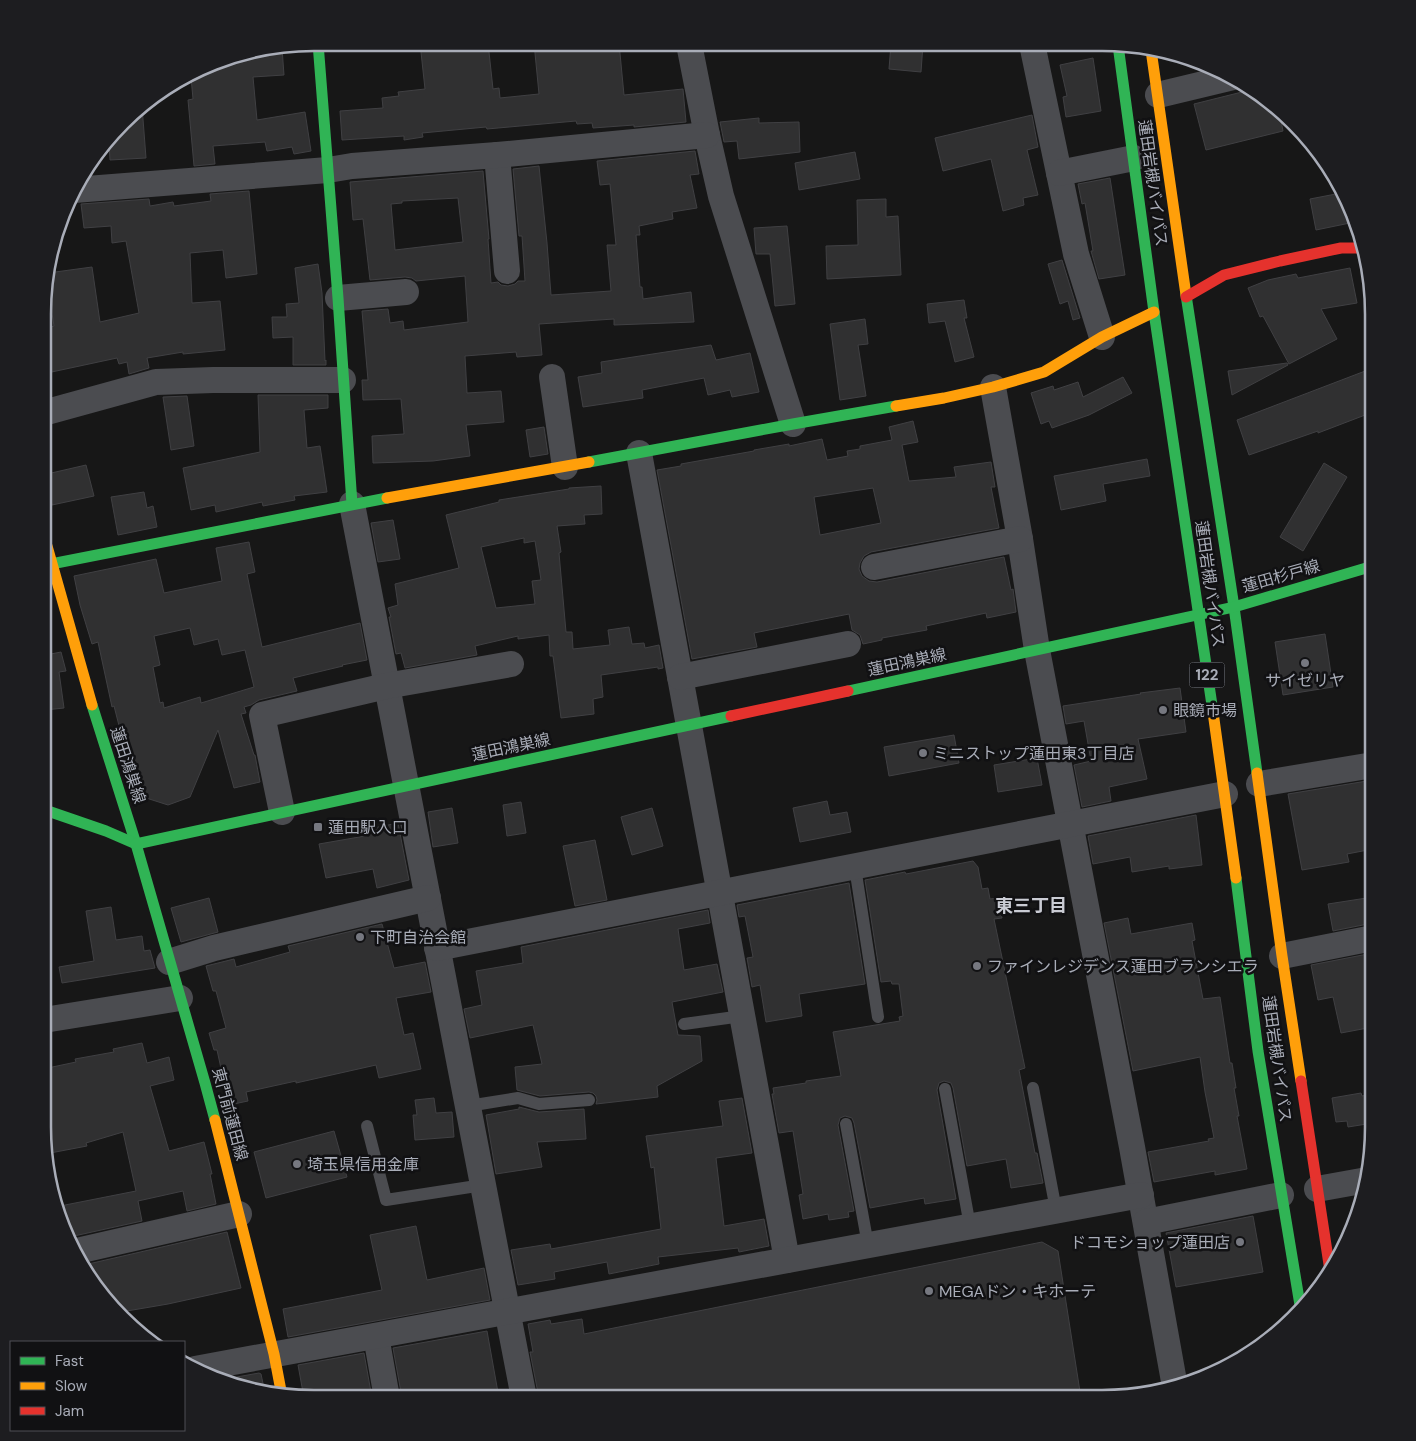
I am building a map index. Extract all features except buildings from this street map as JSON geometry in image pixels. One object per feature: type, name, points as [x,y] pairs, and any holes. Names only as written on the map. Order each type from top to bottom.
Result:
[{"type":"main road","points":[[319,51],[352,504]]},
{"type":"main road","name":"蓮田岩槻バイパス","points":[[1119,52],[1154,312],[1225,794],[1258,1051],[1280,1195],[1299,1301]]},
{"type":"main road","name":"蓮田岩槻バイパス","points":[[1152,56],[1186,297],[1234,607],[1282,956],[1328,1260]]},
{"type":"main road","points":[[1186,297],[1224,275],[1341,248],[1356,248]]},
{"type":"main road","points":[[51,563],[352,504],[944,398],[1044,372],[1102,337],[1154,312]]},
{"type":"main road","name":"蓮田杉戸線","points":[[1198,614],[1234,607],[1365,568]]},
{"type":"main road","name":"蓮田鴻巣線","points":[[51,574],[136,844],[1198,614]]},
{"type":"main road","points":[[51,812],[106,831],[136,844]]},
{"type":"main road","name":"東門前蓮田線","points":[[136,844],[205,1083],[274,1354],[280,1388]]},
{"type":"street","points":[[690,51],[721,196],[793,424]]},
{"type":"street","points":[[1033,51],[1076,254],[1102,337]]},
{"type":"street","points":[[1158,95],[1221,80]]},
{"type":"street","points":[[83,189],[328,170],[352,166],[497,155],[707,135]]},
{"type":"street","points":[[497,155],[507,272]]},
{"type":"street","points":[[1059,173],[1134,158]]},
{"type":"street","points":[[338,298],[406,292]]},
{"type":"street","points":[[552,377],[565,467]]},
{"type":"street","points":[[51,411],[156,382],[343,380]]},
{"type":"street","points":[[992,387],[1020,539],[1037,650],[1141,1195],[1174,1380]]},
{"type":"street","points":[[638,453],[787,1260]]},
{"type":"street","points":[[352,504],[522,1390]]},
{"type":"street","points":[[874,567],[1020,539]]},
{"type":"street","points":[[680,677],[848,644]]},
{"type":"street","points":[[282,812],[262,715],[386,686],[512,664]]},
{"type":"street","points":[[1259,784],[1365,765]]},
{"type":"street","points":[[437,948],[1225,794]]},
{"type":"street","points":[[169,962],[214,948],[428,898]]},
{"type":"street","points":[[1282,956],[1365,940]]},
{"type":"street","points":[[51,1019],[180,998]]},
{"type":"street","points":[[1317,1189],[1359,1181]]},
{"type":"street","points":[[206,1367],[1141,1195]]},
{"type":"street","points":[[1146,1222],[1280,1195]]},
{"type":"street","points":[[82,1250],[239,1214]]},
{"type":"street","points":[[376,1336],[386,1390]]},
{"type":"lane","points":[[855,867],[878,1017]]},
{"type":"lane","points":[[684,1024],[742,1016]]},
{"type":"lane","points":[[1033,1088],[1056,1210]]},
{"type":"lane","points":[[945,1090],[970,1226]]},
{"type":"lane","points":[[468,1106],[518,1098],[539,1104],[589,1100]]},
{"type":"lane","points":[[846,1124],[868,1245]]},
{"type":"lane","points":[[367,1126],[386,1200],[483,1185]]},
{"type":"traffic: fast","points":[[319,51],[352,504]]},
{"type":"traffic: fast","points":[[1119,52],[1154,312],[1213,712]]},
{"type":"traffic: fast","points":[[1186,295],[1234,607],[1257,773]]},
{"type":"traffic: fast","points":[[589,462],[896,406]]},
{"type":"traffic: fast","points":[[51,564],[387,498]]},
{"type":"traffic: fast","points":[[848,691],[1234,607],[1365,568]]},
{"type":"traffic: fast","points":[[92,705],[136,844],[215,1120]]},
{"type":"traffic: fast","points":[[136,844],[731,716]]},
{"type":"traffic: fast","points":[[51,812],[106,831],[136,844]]},
{"type":"traffic: fast","points":[[1236,878],[1258,1051],[1299,1301]]},
{"type":"traffic: slow","points":[[1152,56],[1186,295]]},
{"type":"traffic: slow","points":[[896,406],[993,387],[1044,372],[1102,337],[1154,312]]},
{"type":"traffic: slow","points":[[387,498],[589,462]]},
{"type":"traffic: slow","points":[[51,560],[92,705]]},
{"type":"traffic: slow","points":[[1213,712],[1236,878]]},
{"type":"traffic: slow","points":[[1257,773],[1301,1081]]},
{"type":"traffic: slow","points":[[215,1120],[274,1354],[280,1388]]},
{"type":"traffic: jam","points":[[1186,297],[1224,275],[1341,248],[1356,248]]},
{"type":"traffic: jam","points":[[731,716],[848,691]]},
{"type":"traffic: jam","points":[[1301,1081],[1328,1260]]},
{"type":"place","name":"サイゼリヤ","points":[[1305,663]]},
{"type":"place","name":"眼鏡市場","points":[[1163,710]]},
{"type":"place","name":"ミニストップ蓮田東3丁目店","points":[[923,753]]},
{"type":"place","name":"蓮田駅入口","points":[[318,827]]},
{"type":"place","name":"下町自治会館","points":[[360,937]]},
{"type":"place","name":"ファインレジデンス蓮田ブランシエラ","points":[[977,966]]},
{"type":"place","name":"埼玉県信用金庫","points":[[297,1164]]},
{"type":"place","name":"ドコモショップ蓮田店","points":[[1240,1242]]},
{"type":"place","name":"MEGAドン・キホーテ","points":[[929,1291]]},
{"type":"district","name":"東三丁目","points":[[1031,906]]}]
